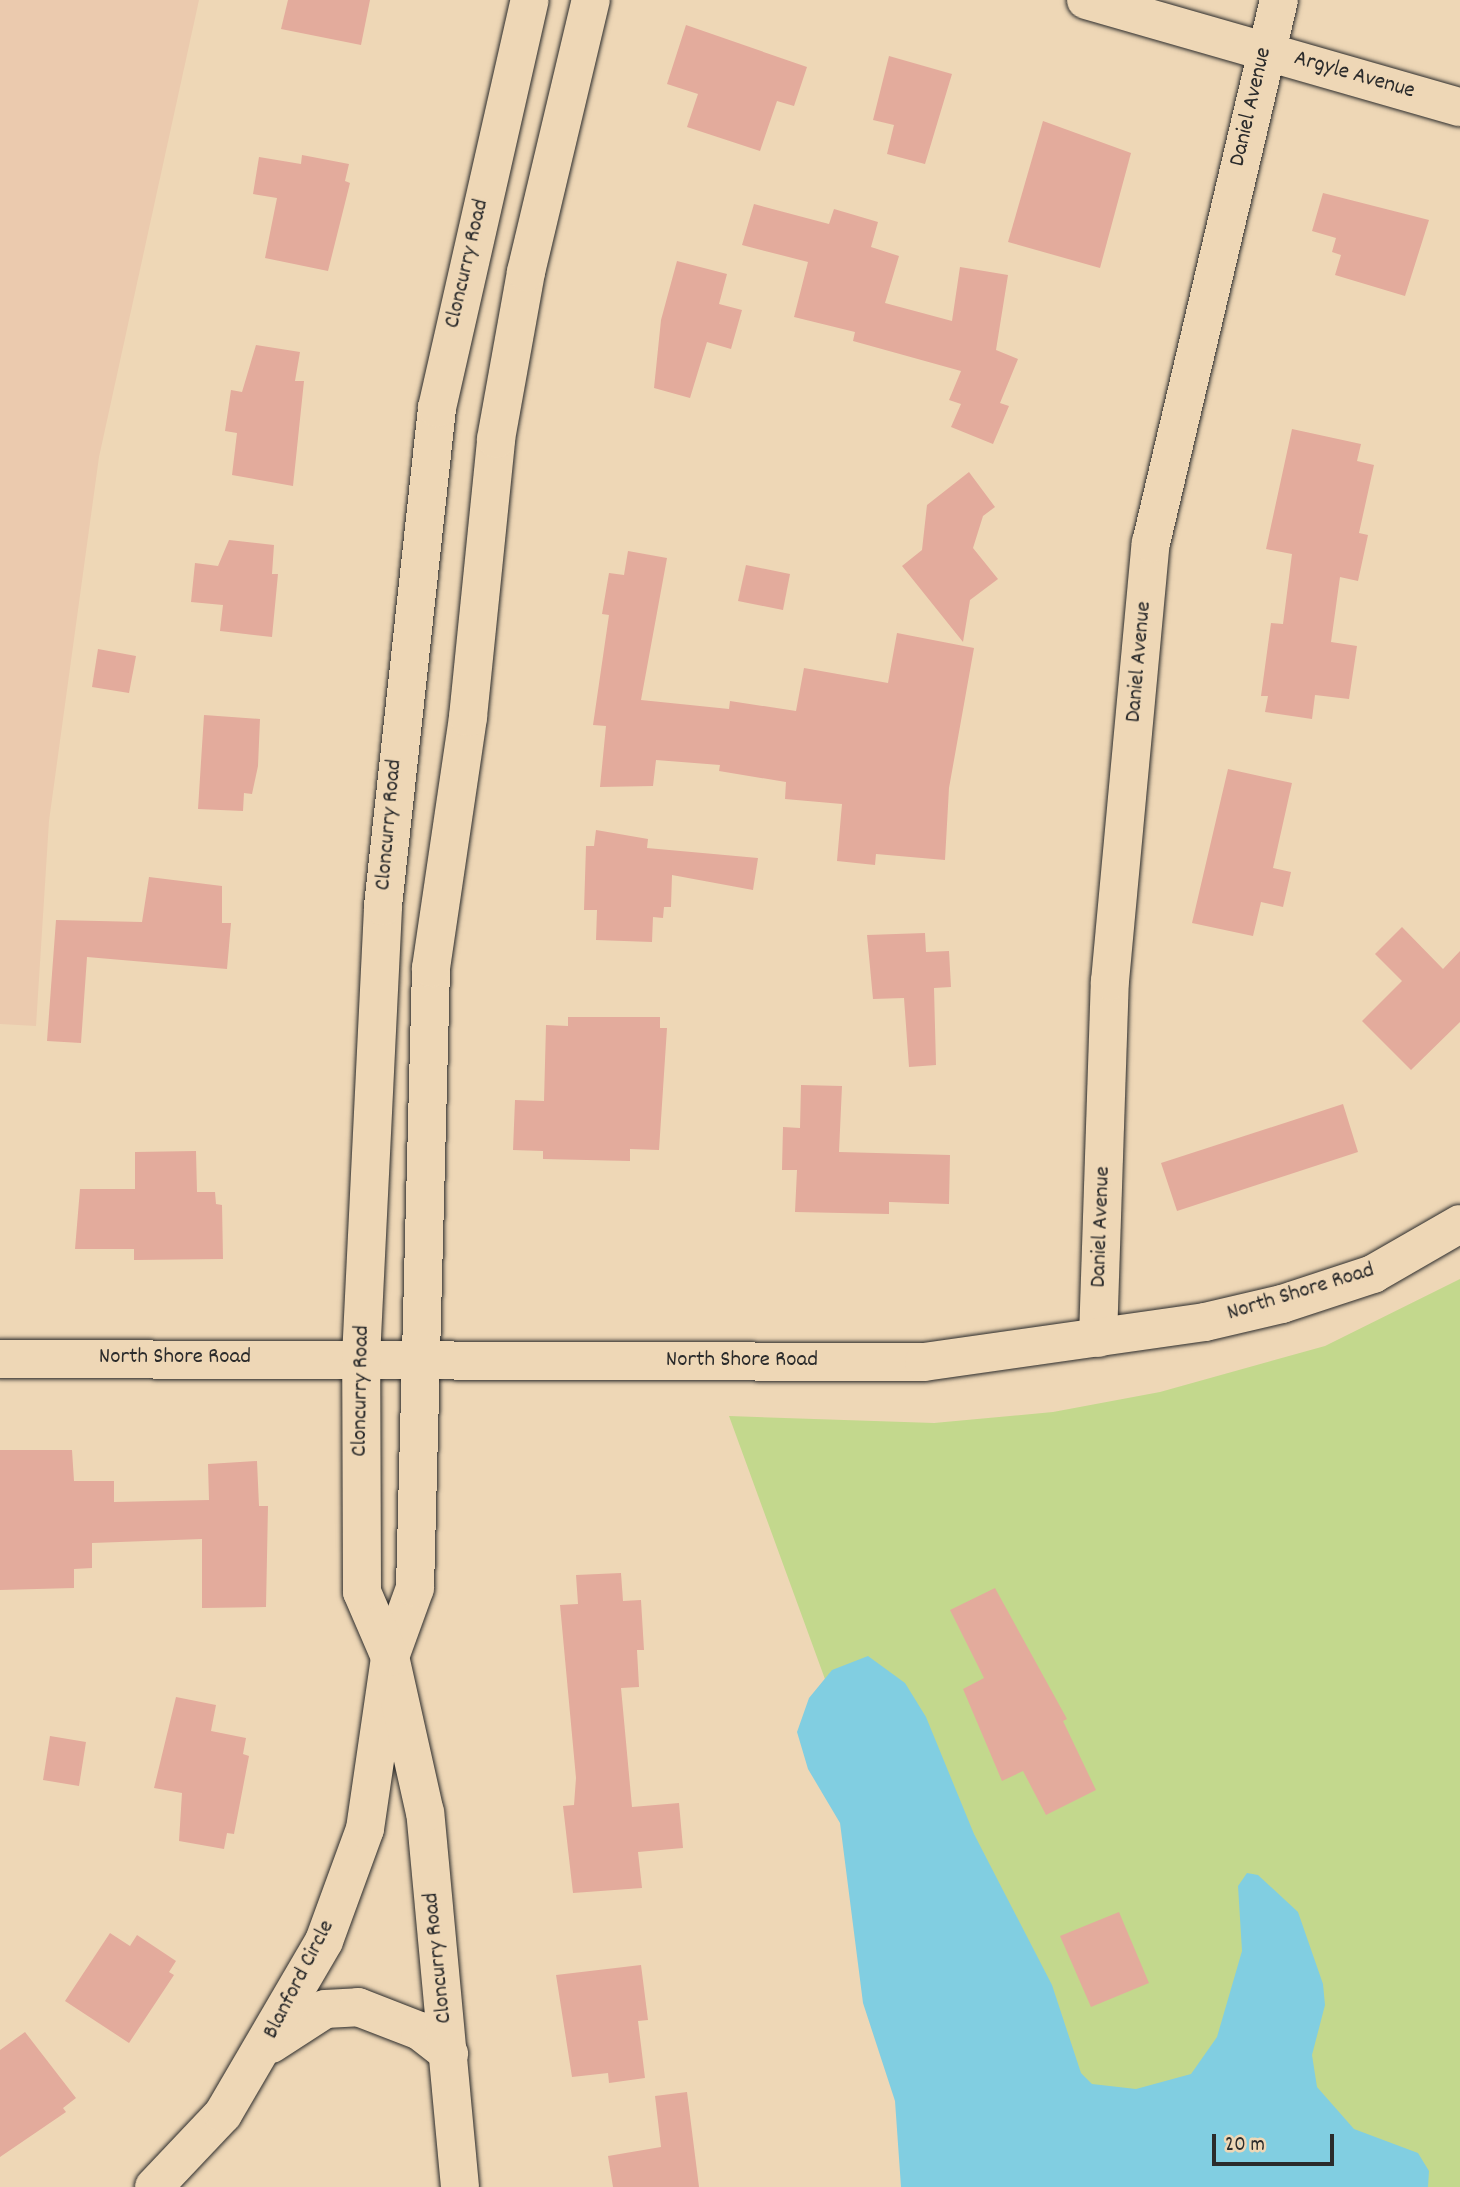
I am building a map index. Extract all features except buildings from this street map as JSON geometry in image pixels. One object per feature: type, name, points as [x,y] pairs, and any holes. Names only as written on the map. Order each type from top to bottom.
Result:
[{"type":"street","name":"Cloncurry Road","points":[[460,2187],[425,1813],[390,1657],[362,1592],[361,1358],[383,906],[433,435],[530,0]]},
{"type":"street","points":[[390,1657],[415,1588],[417,1359],[431,968],[468,717],[496,439],[526,272],[591,0]]},
{"type":"street","name":"Argyle Avenue","points":[[1086,0],[1460,107]]},
{"type":"street","name":"Daniel Avenue","points":[[1098,1338],[1110,981],[1152,543],[1265,50],[1279,0]]},
{"type":"street","name":"North Shore Road","points":[[0,1359],[361,1358],[924,1362],[1098,1338],[1282,1304],[1373,1274],[1460,1224]]},
{"type":"street","name":"Blanford Circle","points":[[154,2187],[223,2114],[265,2048],[324,1941],[365,1829],[390,1657]]},
{"type":"street","name":"Cloncurry Road","points":[[265,2048],[325,2009],[358,2007],[420,2031],[449,2054]]},
{"type":"shaded area","points":[[0,0],[199,0],[99,457],[49,821],[36,1026],[0,1024]]},
{"type":"green space","points":[[1460,1279],[1460,2187],[1084,2187],[899,1882],[729,1416],[934,1423],[1053,1412],[1160,1392],[1325,1346]]},
{"type":"water","points":[[868,1656],[905,1683],[926,1717],[974,1834],[1052,1985],[1081,2073],[1092,2084],[1136,2089],[1191,2074],[1217,2037],[1242,1951],[1238,1886],[1247,1873],[1258,1875],[1298,1912],[1323,1984],[1325,2005],[1312,2055],[1317,2087],[1354,2129],[1418,2153],[1429,2171],[1428,2187],[901,2187],[895,2101],[863,2003],[840,1823],[808,1769],[797,1732],[809,1698],[832,1670]]}]
